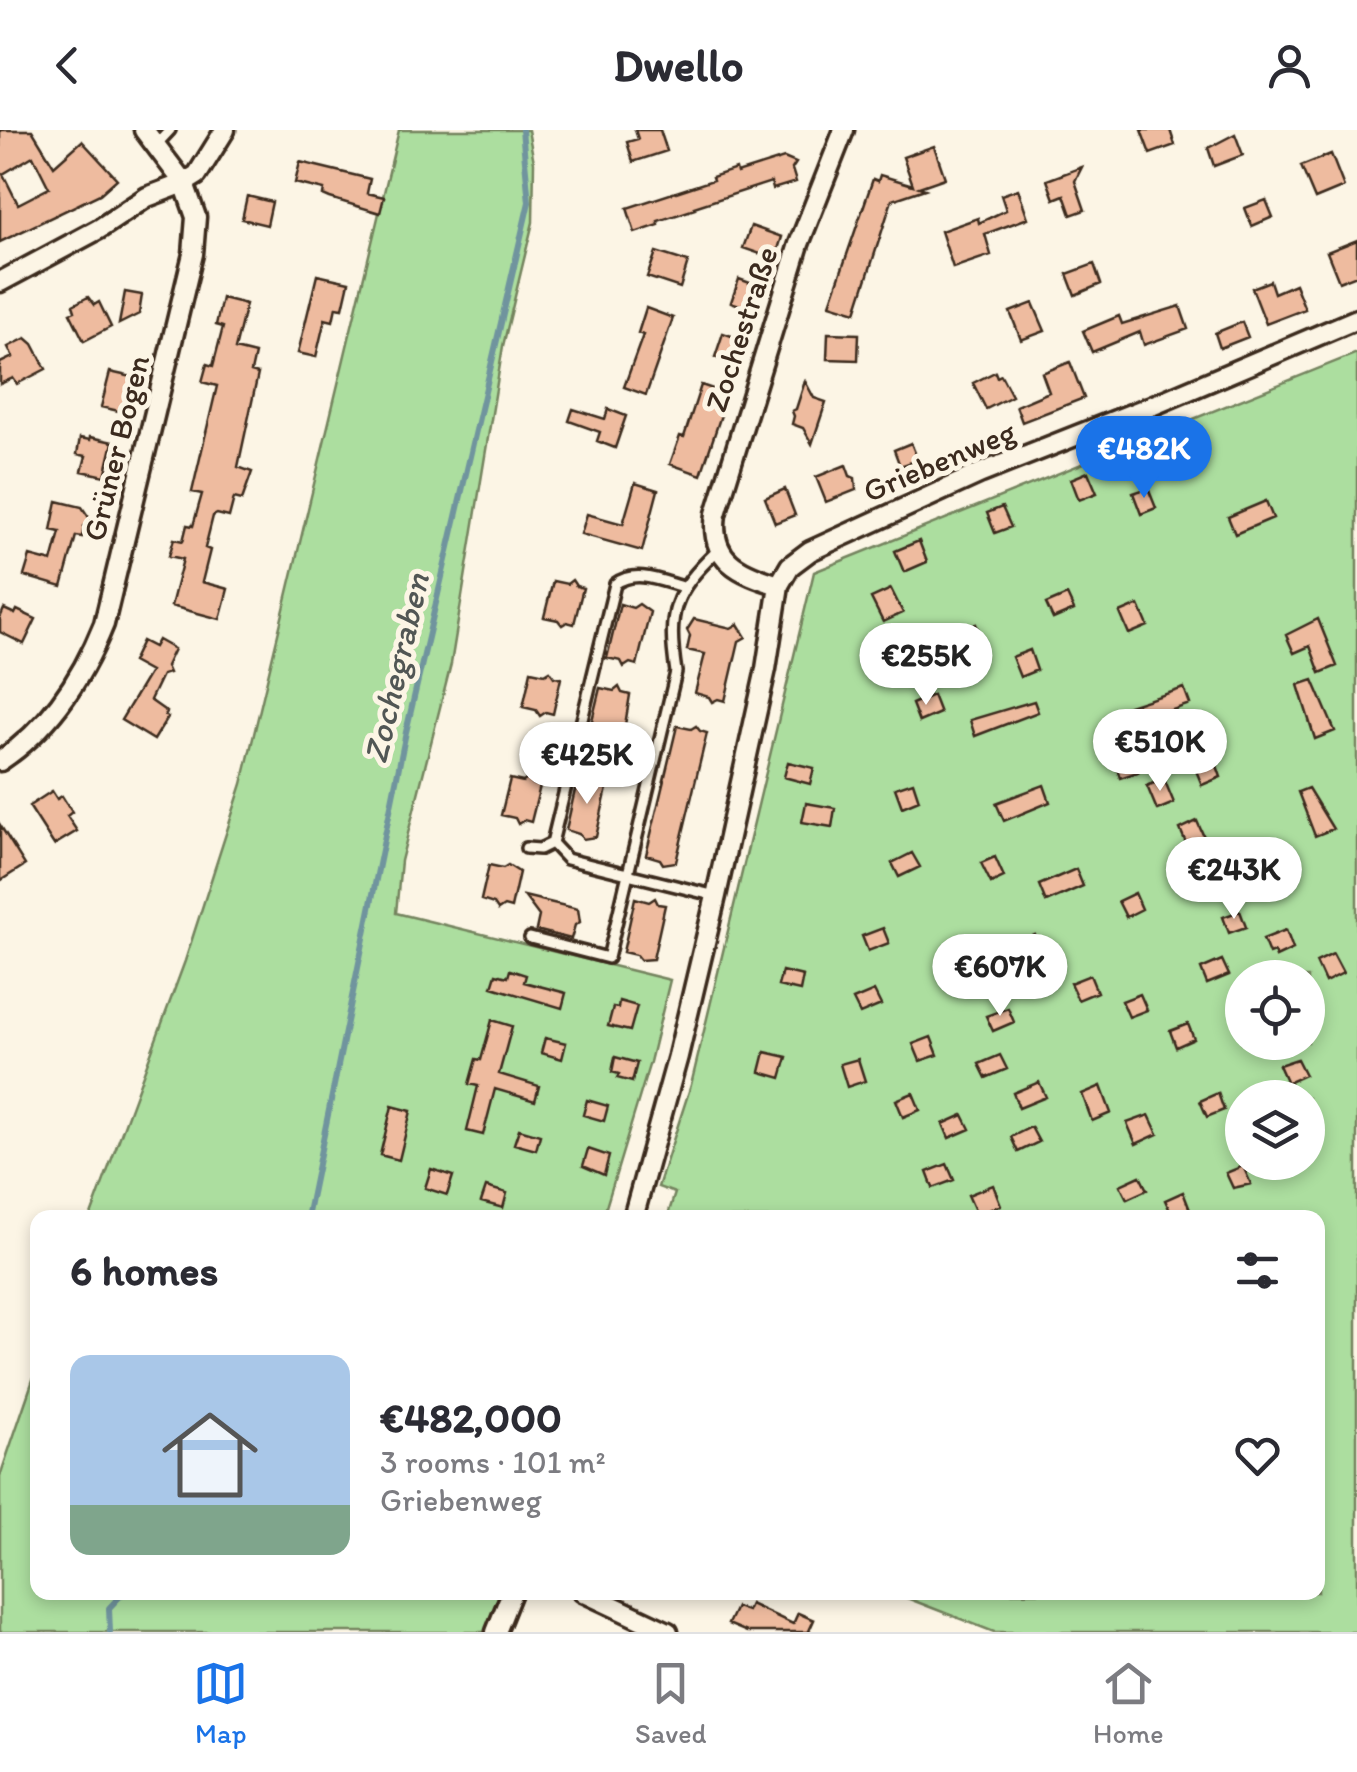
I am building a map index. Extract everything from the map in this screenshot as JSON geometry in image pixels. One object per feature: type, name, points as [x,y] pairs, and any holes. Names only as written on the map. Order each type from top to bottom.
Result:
[{"type":"street","points":[[0,282],[99,229],[148,197],[197,175],[225,130]]},
{"type":"street","name":"Zochestraße","points":[[717,552],[716,514],[738,438],[800,244],[844,130]]},
{"type":"street","points":[[157,135],[184,183]]},
{"type":"street","name":"Grüner Bogen","points":[[0,762],[57,709],[85,668],[104,624],[193,254],[196,218],[184,183]]},
{"type":"street","name":"Griebenweg","points":[[779,584],[790,566],[810,550],[980,473],[1357,319]]},
{"type":"street","points":[[635,1210],[674,1074],[716,896],[766,669],[779,584],[717,552]]},
{"type":"street","points":[[496,1632],[509,1600]]},
{"type":"street","points":[[600,1600],[668,1632]]},
{"type":"lane","points":[[530,938],[608,958],[676,672],[670,634],[682,586],[717,552]]},
{"type":"lane","points":[[526,848],[540,849],[552,842],[614,584],[626,576],[682,586]]},
{"type":"lane","points":[[552,842],[566,859],[716,896]]},
{"type":"green space","points":[[399,130],[528,130],[534,162],[533,222],[503,346],[451,664],[401,861],[396,913],[670,980],[650,1062],[605,1210],[93,1210],[185,961],[242,784]]},
{"type":"green space","points":[[1357,353],[1357,1632],[994,1632],[912,1600],[1325,1600],[1325,1210],[670,1210],[675,1193],[658,1187],[691,1085],[814,572]]},
{"type":"green space","points":[[30,1388],[30,1600],[498,1600],[486,1632],[0,1632],[0,1476]]},
{"type":"building","points":[[0,130],[32,130],[54,166],[82,141],[117,179],[100,194],[0,242]],"holes":[[[33,156],[49,188],[18,204],[3,174]]]},
{"type":"building","points":[[635,130],[660,130],[667,151],[633,162],[627,142],[638,139]]},
{"type":"building","points":[[1141,130],[1170,130],[1175,145],[1150,154]]},
{"type":"building","points":[[1235,134],[1243,155],[1214,166],[1208,148]]},
{"type":"building","points":[[934,146],[945,178],[892,200],[856,312],[830,304],[873,179],[878,181],[880,175],[913,185],[903,157]]},
{"type":"building","points":[[1331,154],[1344,187],[1315,199],[1301,166]]},
{"type":"building","points":[[784,158],[796,163],[792,169],[796,182],[773,189],[771,182],[694,207],[635,233],[627,208],[736,169],[737,173]]},
{"type":"building","points":[[300,162],[370,179],[367,193],[384,197],[380,213],[330,198],[323,195],[324,190],[295,183]]},
{"type":"building","points":[[1082,167],[1075,181],[1085,210],[1071,215],[1064,195],[1054,199],[1047,180]]},
{"type":"building","points":[[1018,189],[1028,218],[985,234],[991,255],[953,268],[941,231],[978,218],[979,223],[1006,210],[1001,195]]},
{"type":"building","points":[[247,196],[272,202],[267,225],[242,219]]},
{"type":"building","points":[[1266,200],[1273,217],[1252,226],[1245,208]]},
{"type":"building","points":[[751,226],[782,237],[775,259],[743,248]]},
{"type":"building","points":[[1357,240],[1357,275],[1339,282],[1327,252]]},
{"type":"building","points":[[656,252],[688,262],[680,288],[647,277]]},
{"type":"building","points":[[1094,264],[1101,284],[1075,295],[1067,274]]},
{"type":"building","points":[[317,275],[349,282],[343,308],[336,307],[333,321],[325,319],[316,357],[298,353]]},
{"type":"building","points":[[739,279],[764,288],[756,311],[731,302]]},
{"type":"building","points":[[1270,281],[1274,293],[1295,284],[1305,309],[1266,324],[1252,288]]},
{"type":"building","points":[[125,292],[142,295],[139,314],[119,324]]},
{"type":"building","points":[[88,297],[94,305],[99,302],[111,327],[84,341],[70,313],[75,311],[73,305]]},
{"type":"building","points":[[222,298],[246,304],[235,349],[255,354],[251,372],[258,374],[238,467],[252,472],[242,500],[234,498],[229,517],[213,516],[205,548],[210,550],[202,582],[228,589],[220,619],[171,606],[183,559],[169,556],[174,539],[183,541],[187,525],[193,526],[202,494],[192,492],[217,386],[202,382],[207,364],[213,366],[223,327],[216,325]]},
{"type":"building","points":[[1033,303],[1045,331],[1021,340],[1010,312]]},
{"type":"building","points":[[1180,306],[1188,329],[1144,345],[1140,332],[1092,352],[1083,331],[1119,316],[1122,324]]},
{"type":"building","points":[[646,308],[673,318],[646,395],[624,387],[643,335],[638,333]]},
{"type":"building","points":[[1242,322],[1248,337],[1220,348],[1215,333]]},
{"type":"building","points":[[723,333],[746,341],[738,365],[715,357]]},
{"type":"building","points":[[828,333],[859,334],[858,360],[827,359]]},
{"type":"building","points":[[26,338],[46,369],[17,384],[13,378],[0,384],[0,363],[13,357],[8,347]]},
{"type":"building","points":[[1070,362],[1084,398],[1022,422],[1016,406],[1049,392],[1042,373]]},
{"type":"building","points":[[110,372],[132,377],[123,412],[101,407]]},
{"type":"building","points":[[995,372],[997,377],[1001,375],[1012,396],[986,409],[973,383]]},
{"type":"building","points":[[805,381],[814,398],[826,402],[812,444],[803,428],[792,424],[792,411]]},
{"type":"building","points":[[701,385],[728,394],[701,475],[670,464],[680,436],[684,437]]},
{"type":"building","points":[[573,409],[605,419],[608,409],[626,416],[615,448],[597,441],[600,432],[569,421]]},
{"type":"building","points":[[1175,437],[1184,457],[1170,464],[1160,441]]},
{"type":"building","points":[[80,438],[113,442],[105,476],[82,471],[86,456],[77,454]]},
{"type":"building","points":[[911,443],[918,460],[900,466],[894,450]]},
{"type":"building","points":[[846,465],[855,478],[856,490],[826,502],[816,477]]},
{"type":"building","points":[[1088,472],[1097,493],[1079,500],[1071,479]]},
{"type":"building","points":[[635,483],[658,490],[642,551],[581,534],[587,514],[623,524]]},
{"type":"building","points":[[1148,488],[1156,508],[1141,514],[1133,493]]},
{"type":"building","points":[[785,489],[795,515],[775,523],[765,498]]},
{"type":"building","points":[[57,501],[82,507],[92,522],[84,526],[82,537],[76,536],[62,587],[24,576],[30,556],[52,562],[60,532],[51,530]]},
{"type":"building","points":[[1266,501],[1273,518],[1235,534],[1228,517]]},
{"type":"building","points":[[1002,507],[1011,527],[995,533],[987,513]]},
{"type":"building","points":[[919,541],[927,562],[904,572],[895,551]]},
{"type":"building","points":[[572,580],[583,588],[574,624],[562,625],[544,617],[553,581],[567,584]]},
{"type":"building","points":[[891,589],[903,613],[883,622],[871,598]]},
{"type":"building","points":[[1067,595],[1074,610],[1053,619],[1046,604]]},
{"type":"building","points":[[620,604],[633,608],[639,604],[650,612],[637,665],[630,663],[624,667],[621,661],[607,658]]},
{"type":"building","points":[[1139,605],[1148,626],[1129,634],[1120,613]]},
{"type":"building","points":[[4,609],[36,619],[24,644],[0,632]]},
{"type":"building","points":[[694,619],[731,628],[738,624],[746,637],[739,641],[725,701],[712,702],[709,697],[695,693],[705,654],[687,650],[687,630]]},
{"type":"building","points":[[1318,619],[1337,666],[1320,673],[1310,646],[1294,653],[1286,635]]},
{"type":"building","points":[[976,624],[983,640],[941,659],[933,644]]},
{"type":"building","points":[[158,640],[174,649],[166,666],[169,673],[162,675],[150,700],[168,717],[154,740],[121,720],[150,672],[132,662],[142,641],[154,647]]},
{"type":"building","points":[[1030,650],[1037,670],[1020,677],[1012,657]]},
{"type":"building","points":[[531,671],[550,671],[561,678],[553,714],[546,712],[540,716],[536,710],[523,707]]},
{"type":"building","points":[[1313,680],[1335,731],[1315,739],[1298,685]]},
{"type":"building","points":[[619,687],[622,693],[630,695],[625,725],[617,748],[610,746],[605,750],[601,744],[587,741],[600,688],[614,691]]},
{"type":"building","points":[[1184,688],[1190,704],[1135,723],[1129,706]]},
{"type":"building","points":[[933,695],[940,713],[919,722],[912,704]]},
{"type":"building","points":[[1034,701],[1038,712],[975,736],[970,720]]},
{"type":"building","points":[[677,726],[696,726],[707,733],[676,862],[663,864],[660,859],[646,855]]},
{"type":"building","points":[[1133,756],[1138,772],[1120,778],[1115,761]]},
{"type":"building","points":[[1215,760],[1221,777],[1202,785],[1195,768]]},
{"type":"building","points":[[788,762],[814,768],[810,784],[784,777]]},
{"type":"building","points":[[578,777],[597,777],[608,784],[596,837],[583,839],[566,830]]},
{"type":"building","points":[[529,778],[540,786],[531,822],[524,820],[518,824],[515,818],[501,815],[510,779],[523,782]]},
{"type":"building","points":[[1164,779],[1174,803],[1157,810],[1147,786]]},
{"type":"building","points":[[913,782],[919,800],[902,807],[895,788]]},
{"type":"building","points":[[1044,785],[1050,802],[1004,821],[996,803]]},
{"type":"building","points":[[1308,788],[1333,829],[1315,836],[1298,792]]},
{"type":"building","points":[[52,791],[57,799],[62,796],[72,812],[67,816],[77,831],[54,845],[29,806]]},
{"type":"building","points":[[806,803],[835,808],[832,827],[802,822]]},
{"type":"building","points":[[1197,821],[1222,878],[1205,886],[1180,829]]},
{"type":"building","points":[[0,825],[25,865],[0,881]]},
{"type":"building","points":[[912,853],[920,867],[899,877],[892,863]]},
{"type":"building","points":[[995,857],[1004,877],[991,883],[981,863]]},
{"type":"building","points":[[489,865],[508,865],[519,872],[511,908],[504,906],[498,910],[494,904],[481,900]]},
{"type":"building","points":[[1076,869],[1083,886],[1046,902],[1039,885]]},
{"type":"building","points":[[1135,893],[1142,909],[1126,917],[1118,901]]},
{"type":"building","points":[[524,896],[578,909],[580,922],[575,925],[571,939],[536,930],[539,916]]},
{"type":"building","points":[[635,898],[649,902],[655,898],[658,904],[665,905],[653,959],[640,960],[623,952]]},
{"type":"building","points":[[1240,911],[1246,927],[1229,933],[1223,917]]},
{"type":"building","points":[[883,928],[889,943],[868,951],[862,936]]},
{"type":"building","points":[[1286,930],[1293,949],[1276,957],[1274,952],[1269,954],[1263,939]]},
{"type":"building","points":[[1035,935],[1042,953],[1024,961],[1016,943]]},
{"type":"building","points":[[1333,954],[1343,973],[1325,982],[1325,960],[1320,960]]},
{"type":"building","points":[[1222,960],[1225,977],[1207,984],[1201,969]]},
{"type":"building","points":[[510,970],[526,975],[524,982],[566,993],[562,1008],[492,987],[496,974],[508,977]]},
{"type":"building","points":[[782,971],[803,976],[800,991],[778,986]]},
{"type":"building","points":[[1090,975],[1097,992],[1078,1000],[1070,983]]},
{"type":"building","points":[[874,991],[881,1005],[860,1014],[853,1000]]},
{"type":"building","points":[[1140,994],[1147,1010],[1129,1017],[1122,1001]]},
{"type":"building","points":[[619,1001],[637,1006],[630,1031],[608,1026],[613,1007],[618,1008]]},
{"type":"building","points":[[1008,1008],[1014,1022],[993,1031],[986,1016]]},
{"type":"building","points":[[492,1020],[512,1026],[499,1074],[539,1086],[535,1101],[495,1089],[483,1135],[467,1131],[478,1086],[469,1084],[476,1059],[481,1060]]},
{"type":"building","points":[[1188,1024],[1194,1039],[1176,1047],[1170,1031]]},
{"type":"building","points":[[931,1037],[938,1055],[920,1061],[913,1044]]},
{"type":"building","points":[[545,1038],[566,1043],[562,1059],[541,1053]]},
{"type":"building","points":[[765,1052],[787,1057],[781,1078],[760,1072]]},
{"type":"building","points":[[1000,1055],[1007,1069],[986,1078],[979,1064]]},
{"type":"building","points":[[615,1057],[637,1063],[632,1082],[617,1078],[619,1074],[612,1072]]},
{"type":"building","points":[[858,1059],[865,1081],[847,1087],[840,1064]]},
{"type":"building","points":[[1298,1060],[1305,1075],[1286,1080],[1279,1065]]},
{"type":"building","points":[[1039,1082],[1046,1097],[1019,1108],[1013,1093]]},
{"type":"building","points":[[1101,1086],[1111,1113],[1092,1121],[1082,1094]]},
{"type":"building","points":[[913,1093],[920,1110],[903,1117],[896,1100]]},
{"type":"building","points":[[1218,1093],[1224,1110],[1207,1117],[1200,1101]]},
{"type":"building","points":[[587,1100],[608,1106],[604,1121],[583,1115]]},
{"type":"building","points":[[392,1106],[411,1111],[399,1160],[380,1155]]},
{"type":"building","points":[[963,1115],[970,1129],[949,1138],[943,1124]]},
{"type":"building","points":[[1149,1115],[1158,1134],[1136,1144],[1127,1123]]},
{"type":"building","points":[[1031,1127],[1039,1142],[1018,1152],[1011,1137]]},
{"type":"building","points":[[519,1129],[540,1135],[536,1150],[514,1144]]},
{"type":"building","points":[[588,1149],[609,1156],[604,1175],[583,1166]]},
{"type":"building","points":[[947,1164],[954,1180],[933,1188],[927,1172]]},
{"type":"building","points":[[431,1169],[453,1176],[447,1195],[425,1188]]},
{"type":"building","points":[[1140,1176],[1147,1190],[1127,1199],[1120,1185]]},
{"type":"building","points":[[1229,1180],[1249,1180],[1251,1184],[1233,1188]]},
{"type":"building","points":[[993,1185],[1001,1205],[975,1210],[968,1195]]},
{"type":"building","points":[[486,1187],[507,1193],[503,1208],[481,1202]]},
{"type":"building","points":[[1183,1192],[1190,1210],[1170,1210],[1165,1200]]},
{"type":"building","points":[[750,1604],[793,1624],[798,1613],[814,1620],[811,1632],[747,1632],[728,1624],[736,1607],[747,1611]]},
{"type":"waterway","name":"Zochegraben","points":[[309,1210],[406,732],[529,202],[522,130]]},
{"type":"waterway","name":"Zochegraben","points":[[110,1632],[109,1608],[116,1600]]}]
